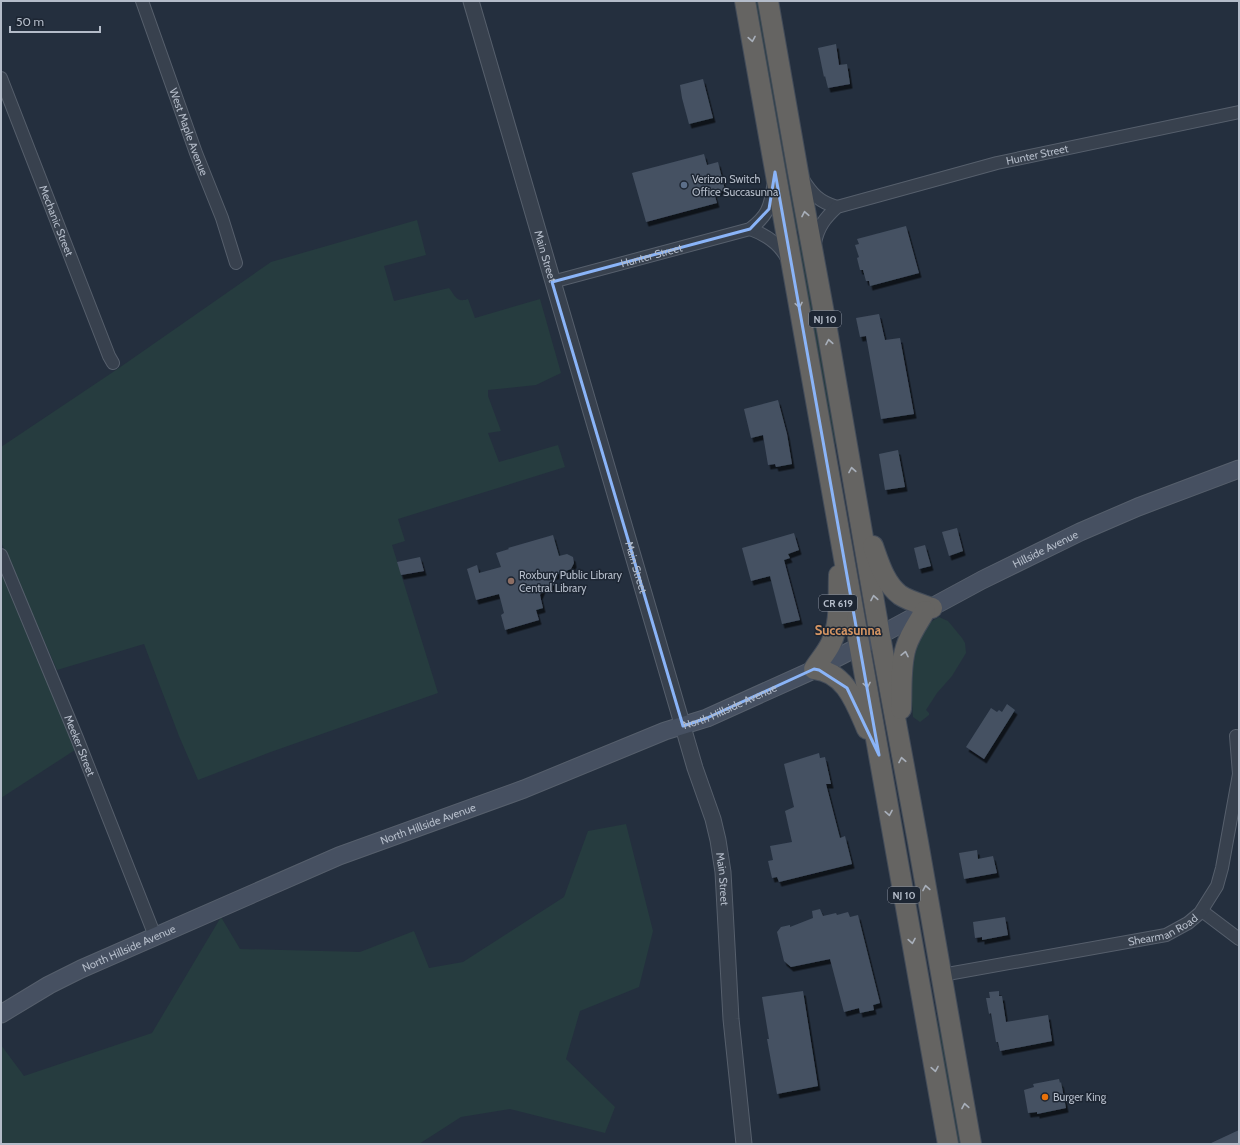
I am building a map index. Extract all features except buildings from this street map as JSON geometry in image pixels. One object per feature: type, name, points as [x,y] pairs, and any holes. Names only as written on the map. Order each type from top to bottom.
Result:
[{"type":"highway","name":"NJ 10","points":[[745,1],[948,1144]]},
{"type":"highway","name":"NJ 10","points":[[768,1],[971,1144]]},
{"type":"highway","points":[[858,506],[880,564],[891,585],[900,595],[928,610],[912,633],[905,653],[898,734]]},
{"type":"highway","name":"CR 619","points":[[814,669],[828,649],[838,618],[840,531]]},
{"type":"highway","points":[[814,669],[829,674],[840,681],[847,688],[879,755]]},
{"type":"main road","name":"Hillside Avenue","points":[[860,646],[982,580],[1080,532],[1138,507],[1239,469]]},
{"type":"main road","name":"North Hillside Avenue","points":[[1,1014],[49,985],[81,969],[339,856],[524,789],[664,731],[707,718],[814,669],[860,646]]},
{"type":"street","name":"West Maple Avenue","points":[[142,1],[196,153],[222,218],[236,263]]},
{"type":"street","name":"Main Street","points":[[471,1],[683,726],[713,819],[722,865],[731,1019],[744,1144]]},
{"type":"street","name":"Mechanic Street","points":[[1,78],[113,363]]},
{"type":"street","name":"Hunter Street","points":[[813,252],[816,233],[819,226],[837,207],[997,163],[1239,112]]},
{"type":"street","name":"Hunter Street","points":[[552,282],[750,229],[761,220],[768,209],[775,172]]},
{"type":"street","points":[[798,172],[816,197],[827,204],[837,207]]},
{"type":"street","points":[[750,229],[770,238],[781,250],[793,272]]},
{"type":"street","name":"Meeker Street","points":[[1,555],[77,738],[155,936]]},
{"type":"street","name":"Shearman Road","points":[[942,975],[1166,935],[1188,923],[1202,910],[1217,886],[1222,868],[1239,774],[1236,736]]},
{"type":"street","points":[[1202,910],[1239,939]]},
{"type":"highlighted area","points":[[775,172],[879,755],[847,688],[819,670],[814,669],[707,718],[683,726],[552,282],[750,229],[769,209]]},
{"type":"green space","points":[[752,1],[761,1],[802,231],[793,232]]},
{"type":"green space","points":[[417,220],[426,255],[384,266],[394,301],[449,288],[459,299],[468,299],[475,318],[540,299],[561,373],[536,385],[488,390],[488,396],[501,431],[488,433],[499,462],[558,445],[565,467],[398,519],[405,541],[392,545],[438,693],[268,753],[198,780],[179,736],[144,644],[57,670],[1,542],[1,447],[119,368],[271,262]]},
{"type":"green space","points":[[803,236],[838,451],[829,425],[794,237]]},
{"type":"green space","points":[[1,573],[47,673],[78,748],[1,798]]},
{"type":"green space","points":[[939,617],[948,621],[962,638],[965,643],[966,653],[952,676],[937,693],[926,710],[929,715],[920,722],[913,717],[909,657],[927,624]]},
{"type":"green space","points":[[626,824],[653,931],[639,987],[580,1011],[566,1059],[615,1107],[605,1133],[510,1109],[461,1117],[419,1144],[1,1144],[1,1045],[24,1076],[152,1033],[221,917],[240,949],[360,952],[414,931],[429,968],[463,962],[564,897],[588,831]]},
{"type":"green space","points":[[932,998],[948,1064],[964,1144],[956,1144]]},
{"type":"place","name":"Verizon Switch Office Succasunna","points":[[684,185]]},
{"type":"place","name":"Roxbury Public Library Central Library","points":[[511,581]]},
{"type":"place","name":"Burger King","points":[[1045,1097]]},
{"type":"district","name":"Succasunna","points":[[848,630]]}]
